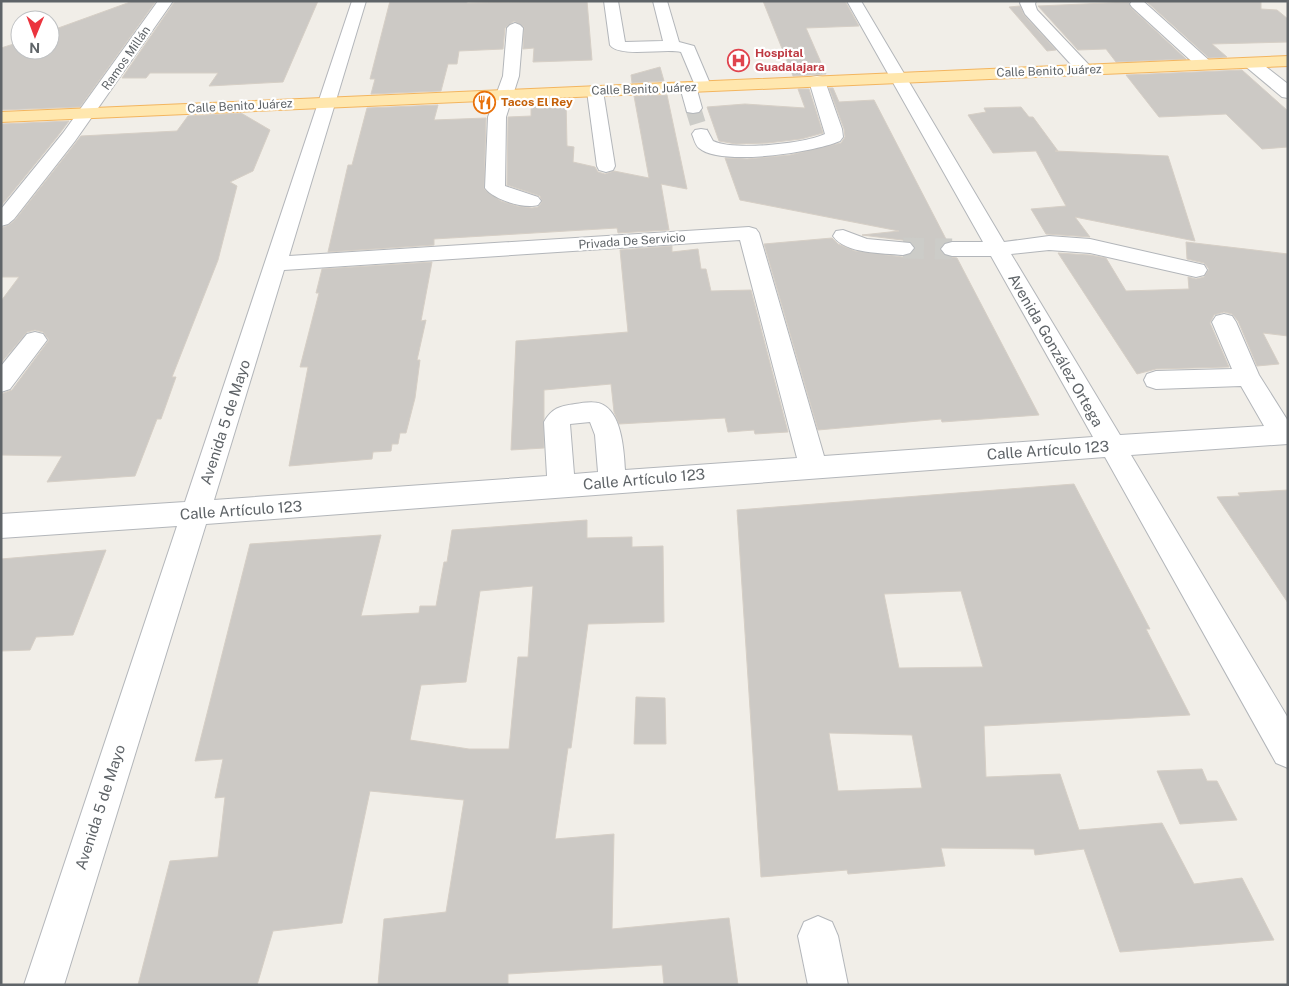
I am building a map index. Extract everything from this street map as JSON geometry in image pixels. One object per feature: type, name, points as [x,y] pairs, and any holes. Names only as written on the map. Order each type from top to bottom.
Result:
[{"type":"main road","name":"Calle Benito Juárez","points":[[1,117],[1288,61]]},
{"type":"street","name":"Ramos Millán","points":[[1,220],[8,215],[63,145],[166,1]]},
{"type":"street","name":"Avenida 5 de Mayo","points":[[44,985],[194,514],[229,414],[359,1]]},
{"type":"street","points":[[611,1],[618,45],[622,47],[672,45],[688,50],[695,87],[693,108]]},
{"type":"street","points":[[660,1],[672,45]]},
{"type":"street","name":"Avenida González Ortega","points":[[854,1],[1288,751]]},
{"type":"street","points":[[1029,1],[1030,10],[1084,69]]},
{"type":"street","points":[[1137,4],[1205,65]]},
{"type":"street","points":[[515,28],[511,76],[497,117],[494,188],[503,193],[530,201]]},
{"type":"street","points":[[1251,63],[1285,88]]},
{"type":"street","points":[[700,134],[706,144],[726,151],[807,146],[825,142],[834,137],[833,129],[816,81]]},
{"type":"street","points":[[595,91],[606,166]]},
{"type":"street","name":"Privada De Servicio","points":[[275,264],[749,234],[813,466]]},
{"type":"street","points":[[843,236],[863,246],[903,248]]},
{"type":"street","points":[[952,249],[997,249],[1049,243],[1090,246],[1196,270]]},
{"type":"street","points":[[1224,322],[1248,376],[1285,435]]},
{"type":"street","points":[[1,383],[36,340]]},
{"type":"street","points":[[1156,380],[1248,376]]},
{"type":"street","points":[[562,486],[557,422],[562,415],[596,412],[604,418],[609,442],[612,482]]},
{"type":"street","name":"Calle Artículo 123","points":[[1,526],[194,514],[813,466],[1285,435]]},
{"type":"street","points":[[818,936],[828,985]]},
{"type":"building","points":[[133,1],[156,1],[80,107],[1,110],[1,48],[10,45],[10,60],[60,60],[60,27]]},
{"type":"building","points":[[175,1],[318,1],[283,82],[209,86],[218,73],[150,73],[146,78],[122,78]]},
{"type":"building","points":[[390,1],[467,1],[467,3],[587,1],[592,60],[533,62],[534,48],[523,49],[524,27],[514,21],[505,28],[503,49],[459,51],[457,64],[448,64],[441,91],[371,94],[375,79],[370,79]]},
{"type":"building","points":[[763,1],[845,1],[859,26],[806,28],[826,74],[793,76]]},
{"type":"building","points":[[1261,1],[1261,9],[1277,10],[1288,19],[1288,42],[1212,44],[1227,57],[1209,58],[1147,2]]},
{"type":"building","points":[[1129,2],[1131,8],[1186,59],[1116,62],[1106,49],[1078,50],[1038,6]]},
{"type":"building","points":[[1020,6],[1024,15],[1056,50],[1047,51],[1009,7]]},
{"type":"building","points":[[660,67],[664,81],[632,83],[631,75]]},
{"type":"building","points":[[1242,70],[1288,111],[1288,147],[1262,149],[1226,114],[1159,117],[1126,75]]},
{"type":"building","points":[[829,88],[833,88],[839,102],[874,100],[947,241],[940,250],[944,256],[957,258],[1039,415],[942,422],[941,419],[818,430],[764,244],[832,238],[838,244],[855,251],[903,257],[911,254],[916,248],[910,241],[862,235],[899,231],[740,200],[725,158],[747,159],[790,155],[841,143],[845,137],[844,129]]},
{"type":"building","points":[[798,89],[809,89],[823,133],[801,139],[768,143],[736,144],[719,141],[707,107],[745,104],[805,108]]},
{"type":"building","points":[[667,95],[687,189],[661,184],[669,230],[618,233],[617,228],[434,239],[434,245],[328,252],[348,165],[352,165],[367,108],[438,105],[434,120],[486,118],[484,189],[501,201],[532,208],[538,207],[542,202],[540,196],[507,185],[508,117],[531,116],[531,102],[566,99],[567,146],[574,147],[573,162],[595,167],[598,172],[605,174],[614,171],[649,178],[634,96]]},
{"type":"building","points":[[1021,107],[1029,117],[1033,117],[1058,151],[1055,151],[1168,156],[1195,241],[1075,217],[1090,237],[1046,234],[1031,209],[1066,206],[1036,151],[993,153],[968,115],[986,112],[984,108]]},
{"type":"building","points":[[241,113],[270,130],[253,171],[230,182],[237,186],[218,260],[172,377],[176,377],[161,419],[157,419],[135,476],[47,482],[62,456],[1,455],[1,394],[12,390],[49,340],[43,332],[35,330],[27,332],[1,363],[1,301],[19,277],[1,277],[1,228],[15,220],[81,136],[177,131],[188,116]]},
{"type":"building","points":[[69,121],[57,137],[1,206],[1,124]]},
{"type":"building","points":[[1186,242],[1288,254],[1288,336],[1263,333],[1279,364],[1257,366],[1238,321],[1232,314],[1224,312],[1214,315],[1210,323],[1229,367],[1156,369],[1137,374],[1058,253],[1106,258],[1126,291],[1189,289],[1188,277],[1196,279],[1204,277],[1209,269],[1204,263],[1187,259]]},
{"type":"building","points":[[672,246],[672,252],[698,249],[701,269],[706,269],[711,291],[751,290],[788,432],[755,434],[754,430],[728,432],[725,418],[619,424],[614,412],[611,384],[544,390],[544,448],[511,450],[516,341],[628,332],[620,250]]},
{"type":"building","points":[[432,262],[421,321],[426,320],[417,360],[420,360],[415,398],[406,433],[400,433],[398,444],[392,444],[391,451],[373,452],[372,459],[289,466],[308,367],[300,367],[319,293],[316,293],[322,269]]},
{"type":"building","points":[[1074,484],[1150,629],[1146,629],[1190,715],[984,726],[986,777],[1060,774],[1079,830],[1162,823],[1194,884],[1242,878],[1274,940],[1120,952],[1084,849],[1035,855],[1034,849],[941,848],[945,866],[848,874],[847,870],[761,877],[737,510]],"holes":[[[961,591],[983,667],[899,668],[884,594]],[[829,733],[912,735],[922,788],[838,791]]]},
{"type":"building","points":[[1288,490],[1288,603],[1217,497],[1240,496],[1238,493]]},
{"type":"building","points":[[587,520],[587,538],[632,537],[632,547],[663,546],[664,622],[588,624],[571,748],[568,748],[555,839],[614,834],[612,929],[729,918],[738,985],[664,985],[662,965],[508,974],[508,985],[378,985],[384,919],[446,912],[464,800],[370,791],[342,923],[273,931],[257,985],[138,985],[170,861],[218,857],[225,797],[215,798],[223,759],[195,761],[250,544],[381,535],[361,616],[419,613],[420,606],[436,606],[444,562],[447,562],[452,530]],"holes":[[[533,586],[528,657],[518,657],[509,749],[469,749],[410,740],[421,685],[466,682],[480,591]]]},
{"type":"building","points":[[106,550],[73,635],[36,637],[30,650],[1,651],[1,559]]},
{"type":"building","points":[[636,697],[665,698],[666,744],[634,744]]},
{"type":"building","points":[[1202,769],[1207,781],[1217,781],[1237,820],[1180,824],[1157,771]]},
{"type":"tunnel","points":[[693,108],[701,134]]},
{"type":"tunnel","points":[[903,248],[952,249]]},
{"type":"place","name":"Hospital Guadalajara","points":[[739,60]]},
{"type":"place","name":"Tacos El Rey","points":[[485,102]]}]
